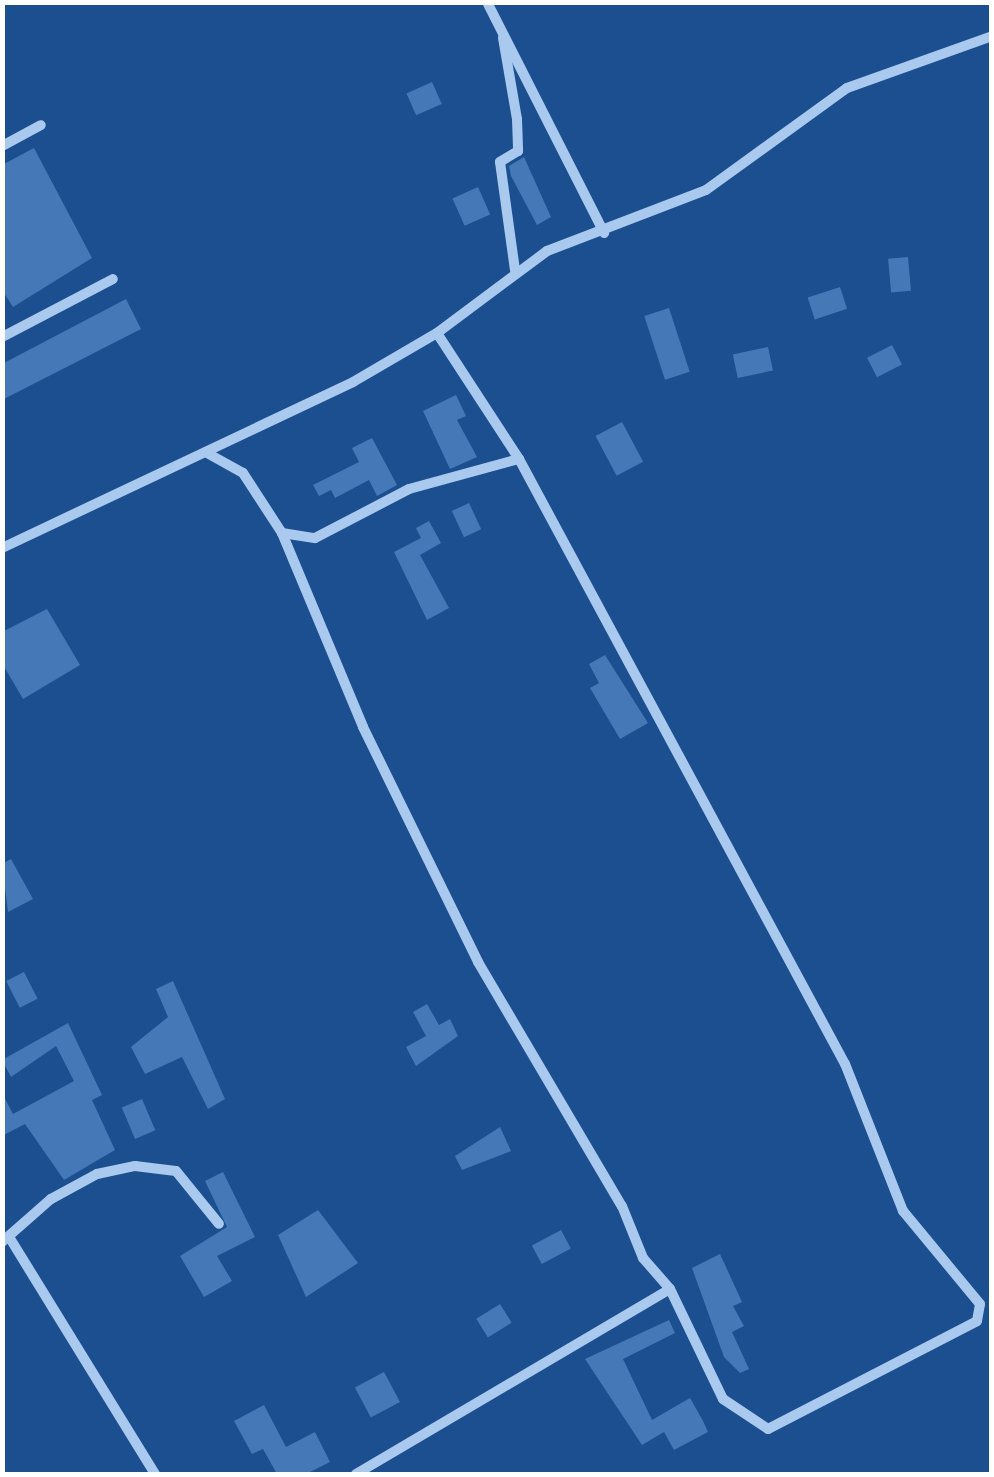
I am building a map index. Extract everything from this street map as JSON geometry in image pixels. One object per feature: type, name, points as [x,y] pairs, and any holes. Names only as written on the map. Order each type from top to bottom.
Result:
[{"type":"street","points":[[487,2],[604,232]]},
{"type":"street","points":[[502,32],[517,119],[518,150],[500,162],[515,270]]},
{"type":"street","points":[[2,548],[196,457],[437,333],[515,270],[706,190],[847,88],[992,36]]},
{"type":"street","points":[[2,146],[42,125]]},
{"type":"street","points":[[4,333],[114,279]]},
{"type":"street","points":[[196,457],[212,452],[243,474],[282,533],[363,726],[478,962],[622,1206],[643,1258],[670,1289],[723,1399],[768,1429],[977,1321],[980,1304],[903,1211],[844,1064],[518,459],[437,333]]},
{"type":"street","points":[[282,533],[315,538],[409,489],[518,459]]},
{"type":"street","points":[[155,1474],[7,1241],[51,1198],[96,1174],[135,1166],[176,1171],[220,1224]]},
{"type":"street","points":[[356,1474],[670,1289]]},
{"type":"building","points":[[432,82],[442,104],[416,115],[406,93]]},
{"type":"building","points":[[34,148],[92,258],[13,307],[2,290],[2,165]]},
{"type":"building","points":[[524,157],[551,217],[537,225],[509,166]]},
{"type":"building","points":[[478,187],[490,214],[465,226],[452,198]]},
{"type":"building","points":[[908,257],[911,291],[891,293],[888,259]]},
{"type":"building","points":[[840,287],[847,309],[815,319],[808,298]]},
{"type":"building","points":[[126,299],[141,329],[2,400],[2,364]]},
{"type":"building","points":[[669,308],[690,372],[665,380],[644,316]]},
{"type":"building","points":[[892,345],[902,365],[877,377],[867,358]]},
{"type":"building","points":[[768,347],[773,370],[738,378],[733,354]]},
{"type":"building","points":[[456,395],[466,416],[457,420],[477,457],[450,469],[423,411]]},
{"type":"building","points":[[622,422],[643,462],[617,476],[596,436]]},
{"type":"building","points":[[372,438],[397,485],[377,496],[369,480],[335,498],[331,490],[319,496],[313,485],[359,462],[352,448]]},
{"type":"building","points":[[469,503],[481,529],[464,537],[452,511]]},
{"type":"building","points":[[429,521],[441,543],[420,555],[449,608],[427,620],[394,552],[421,538],[416,528]]},
{"type":"building","points":[[47,609],[80,665],[23,699],[2,663],[2,632]]},
{"type":"building","points":[[605,655],[648,723],[620,739],[590,688],[599,683],[589,664]]},
{"type":"building","points":[[11,859],[33,899],[8,912],[2,864]]},
{"type":"building","points":[[24,972],[38,999],[20,1008],[6,981]]},
{"type":"building","points":[[173,981],[225,1099],[208,1109],[182,1057],[145,1074],[131,1047],[168,1017],[156,989]]},
{"type":"building","points":[[427,1004],[439,1025],[450,1019],[458,1036],[416,1066],[406,1047],[426,1036],[413,1012]]},
{"type":"building","points":[[68,1023],[102,1095],[92,1100],[115,1150],[64,1180],[25,1124],[2,1136],[2,1093],[13,1114],[74,1081],[56,1046],[11,1077],[2,1060]]},
{"type":"building","points":[[142,1099],[155,1130],[135,1139],[122,1108]]},
{"type":"building","points":[[500,1127],[511,1151],[462,1170],[455,1156]]},
{"type":"building","points":[[223,1172],[255,1237],[217,1256],[232,1281],[204,1297],[180,1256],[227,1227],[205,1181]]},
{"type":"building","points":[[318,1210],[358,1263],[306,1297],[278,1235]]},
{"type":"building","points":[[561,1230],[571,1249],[542,1264],[532,1245]]},
{"type":"building","points":[[720,1254],[742,1302],[733,1306],[744,1326],[732,1332],[749,1369],[740,1373],[724,1357],[692,1268]]},
{"type":"building","points":[[500,1304],[512,1323],[488,1337],[476,1319]]},
{"type":"building","points":[[669,1320],[675,1333],[623,1359],[652,1420],[690,1398],[703,1421],[708,1432],[674,1450],[664,1432],[642,1445],[585,1359]]},
{"type":"building","points":[[384,1372],[400,1402],[371,1418],[355,1387]]},
{"type":"building","points":[[264,1405],[286,1447],[315,1432],[330,1462],[306,1474],[277,1474],[263,1449],[252,1454],[234,1421]]}]
